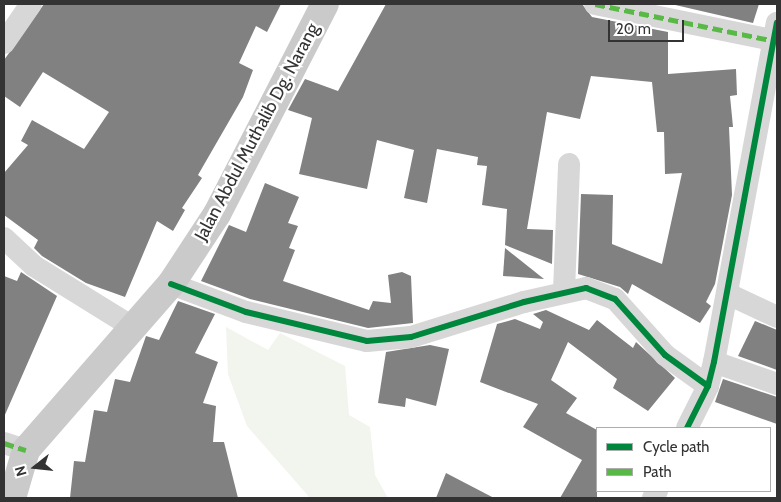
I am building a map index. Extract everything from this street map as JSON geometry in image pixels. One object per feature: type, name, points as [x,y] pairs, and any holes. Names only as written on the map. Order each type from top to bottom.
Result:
[{"type":"main road","name":"Jalan Abdul Muthalib Dg. Narang","points":[[12,498],[15,446],[134,328],[171,284],[217,214],[325,4]]},
{"type":"street","points":[[4,43],[31,4]]},
{"type":"street","points":[[595,4],[775,35],[714,362],[708,386],[688,427]]},
{"type":"street","points":[[564,291],[569,164]]},
{"type":"street","points":[[4,238],[34,266],[134,328]]},
{"type":"street","points":[[171,284],[246,312],[367,341],[411,337],[564,291],[586,288],[615,299],[665,354],[708,386]]},
{"type":"street","points":[[728,294],[777,318]]},
{"type":"street","points":[[714,362],[777,384]]},
{"type":"shaded area","points":[[226,327],[268,350],[280,333],[345,366],[349,415],[370,427],[375,475],[388,498],[310,498],[247,426],[228,374]]},
{"type":"building","points":[[44,4],[281,4],[267,32],[256,26],[239,63],[253,70],[243,97],[198,175],[202,178],[182,208],[185,210],[173,231],[157,221],[125,297],[86,283],[42,256],[34,248],[38,240],[4,215],[4,173],[28,145],[21,141],[32,120],[84,149],[109,112],[43,72],[20,107],[4,96],[4,60]]},
{"type":"building","points":[[386,4],[582,4],[592,17],[668,32],[668,74],[736,69],[737,95],[730,96],[733,127],[729,127],[732,195],[715,284],[706,302],[711,306],[700,323],[632,284],[628,294],[620,287],[578,274],[581,194],[613,195],[612,244],[662,264],[682,173],[665,174],[664,132],[657,132],[652,82],[591,76],[580,119],[547,112],[527,229],[553,230],[552,264],[505,245],[507,209],[482,205],[487,166],[477,165],[478,157],[437,149],[427,203],[404,198],[414,150],[377,140],[367,189],[299,174],[312,118],[288,110],[305,79],[338,91]]},
{"type":"building","points":[[671,4],[759,4],[753,23]]},
{"type":"building","points":[[265,183],[299,197],[288,223],[298,226],[289,248],[295,250],[283,281],[369,310],[373,301],[391,303],[388,275],[402,272],[411,276],[413,323],[368,328],[250,299],[201,281],[229,225],[246,232]]},
{"type":"building","points":[[505,248],[544,279],[503,276]]},
{"type":"building","points":[[21,272],[57,296],[4,417],[4,276],[17,281]]},
{"type":"building","points":[[178,301],[215,314],[195,353],[218,362],[203,403],[216,406],[213,442],[224,442],[238,498],[70,498],[74,461],[85,462],[94,410],[107,412],[115,379],[130,382],[146,336],[159,340]]},
{"type":"building","points":[[546,310],[589,330],[597,320],[633,348],[636,342],[675,378],[648,411],[613,388],[617,379],[568,342],[551,380],[577,398],[566,413],[596,429],[597,498],[560,498],[582,460],[523,427],[538,404],[480,382],[497,324],[515,319],[540,329],[543,322],[533,314]]},
{"type":"building","points":[[755,321],[777,330],[777,370],[738,356]]},
{"type":"building","points":[[430,345],[449,349],[436,406],[406,398],[405,407],[378,403],[386,352]]},
{"type":"building","points":[[723,379],[777,397],[777,424],[715,402]]},
{"type":"building","points":[[446,473],[494,498],[436,498]]},
{"type":"marked path","points":[[595,4],[771,40]]},
{"type":"marked path","points":[[4,443],[26,450]]},
{"type":"cycle path","points":[[688,427],[708,386],[714,362],[777,23]]},
{"type":"cycle path","points":[[171,284],[246,312],[367,341],[411,337],[524,302],[586,288],[615,299],[665,355],[708,386]]}]
